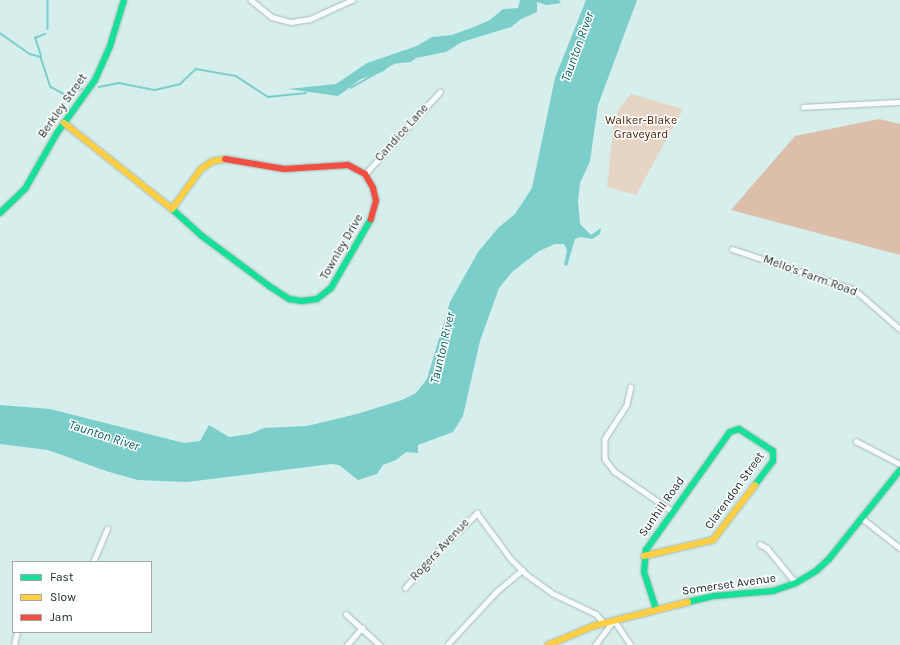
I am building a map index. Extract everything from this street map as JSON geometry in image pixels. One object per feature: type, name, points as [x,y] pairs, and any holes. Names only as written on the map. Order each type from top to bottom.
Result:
[{"type":"street","name":"Berkley Street","points":[[0,213],[25,189],[64,123],[98,74],[124,0]]},
{"type":"street","points":[[251,0],[272,17],[291,22],[315,18],[352,0]]},
{"type":"street","name":"Candice Lane","points":[[366,174],[440,92]]},
{"type":"street","points":[[802,107],[900,102]]},
{"type":"street","name":"Townley Drive","points":[[64,123],[172,209],[202,236],[285,297],[300,301],[312,300],[321,297],[331,288],[373,216],[375,194],[366,174]]},
{"type":"street","points":[[172,209],[201,169],[216,160],[284,169],[343,164],[366,174]]},
{"type":"street","name":"Mello's Farm Road","points":[[732,250],[855,290],[900,329]]},
{"type":"street","points":[[631,387],[627,405],[605,439],[605,459],[614,471],[672,511]]},
{"type":"street","name":"Sunhill Road","points":[[656,609],[644,572],[644,556],[654,536],[730,432],[735,429]]},
{"type":"street","name":"Clarendon Street","points":[[644,556],[713,540],[773,461],[774,455],[771,450],[735,429]]},
{"type":"street","points":[[856,441],[900,464]]},
{"type":"street","name":"Somerset Avenue","points":[[548,645],[604,623],[656,609],[714,596],[772,591],[796,583],[823,565],[900,470]]},
{"type":"street","name":"Rogers Avenue","points":[[405,588],[430,559],[475,513],[522,570]]},
{"type":"street","points":[[862,518],[900,548]]},
{"type":"street","points":[[93,561],[107,529]]},
{"type":"street","points":[[760,544],[767,548],[796,583]]},
{"type":"street","points":[[447,645],[496,592],[522,570],[552,593],[596,614],[604,623]]},
{"type":"street","points":[[346,614],[380,645]]},
{"type":"street","points":[[595,645],[614,620],[631,645]]},
{"type":"street","points":[[347,645],[362,628]]},
{"type":"street","points":[[14,645],[17,633]]},
{"type":"green space","name":"Walker-Blake Graveyard","points":[[631,94],[683,109],[636,195],[607,187],[614,121],[619,109]]},
{"type":"shaded area","points":[[879,119],[900,124],[900,255],[731,210],[795,136]]},
{"type":"water","points":[[520,0],[559,0],[561,3],[546,5],[537,2],[537,12],[521,19],[511,27],[462,42],[446,52],[416,58],[411,62],[391,64],[384,71],[361,79],[338,96],[288,89],[336,84],[367,63],[417,46],[432,37],[452,35],[474,27],[490,20],[503,9],[518,8]]},
{"type":"water","name":"Taunton River","points":[[586,0],[637,0],[598,105],[590,161],[580,183],[578,201],[580,224],[591,235],[601,228],[600,234],[592,239],[580,237],[575,239],[567,266],[564,265],[567,250],[564,244],[555,244],[539,251],[512,272],[499,288],[480,341],[463,416],[453,432],[418,445],[418,453],[406,452],[396,460],[383,465],[377,474],[358,480],[339,465],[331,464],[187,482],[138,480],[106,471],[48,450],[0,444],[0,405],[50,409],[184,443],[200,441],[209,425],[229,437],[250,434],[264,428],[307,426],[357,414],[402,400],[416,393],[427,379],[450,302],[478,252],[499,227],[515,214],[532,188],[555,78]]},
{"type":"waterway","points":[[48,0],[48,29]]},
{"type":"waterway","points":[[0,33],[30,54],[41,57],[51,87],[66,95],[82,89]]},
{"type":"waterway","points":[[41,56],[35,38],[45,34]]},
{"type":"waterway","points":[[387,67],[394,63]]},
{"type":"waterway","points":[[99,87],[119,83],[155,90],[180,84],[196,69],[236,76],[268,97],[306,93]]},
{"type":"waterway","points":[[351,88],[379,72]]},
{"type":"traffic: fast","points":[[0,213],[25,189],[57,133],[95,80],[110,46],[124,0]]},
{"type":"traffic: fast","points":[[172,209],[202,236],[269,286],[289,299],[302,301],[317,299],[331,288],[371,219]]},
{"type":"traffic: fast","points":[[656,609],[644,572],[646,550],[730,432],[739,429],[773,451],[773,461],[755,485]]},
{"type":"traffic: fast","points":[[688,602],[714,596],[773,591],[796,583],[816,571],[829,559],[900,470]]},
{"type":"traffic: slow","points":[[64,123],[172,209],[201,169],[213,161],[225,159]]},
{"type":"traffic: slow","points":[[644,556],[713,540],[755,485]]},
{"type":"traffic: slow","points":[[548,645],[593,626],[688,602]]},
{"type":"traffic: jam","points":[[225,159],[284,169],[348,165],[365,174],[373,188],[376,201],[371,219]]}]
